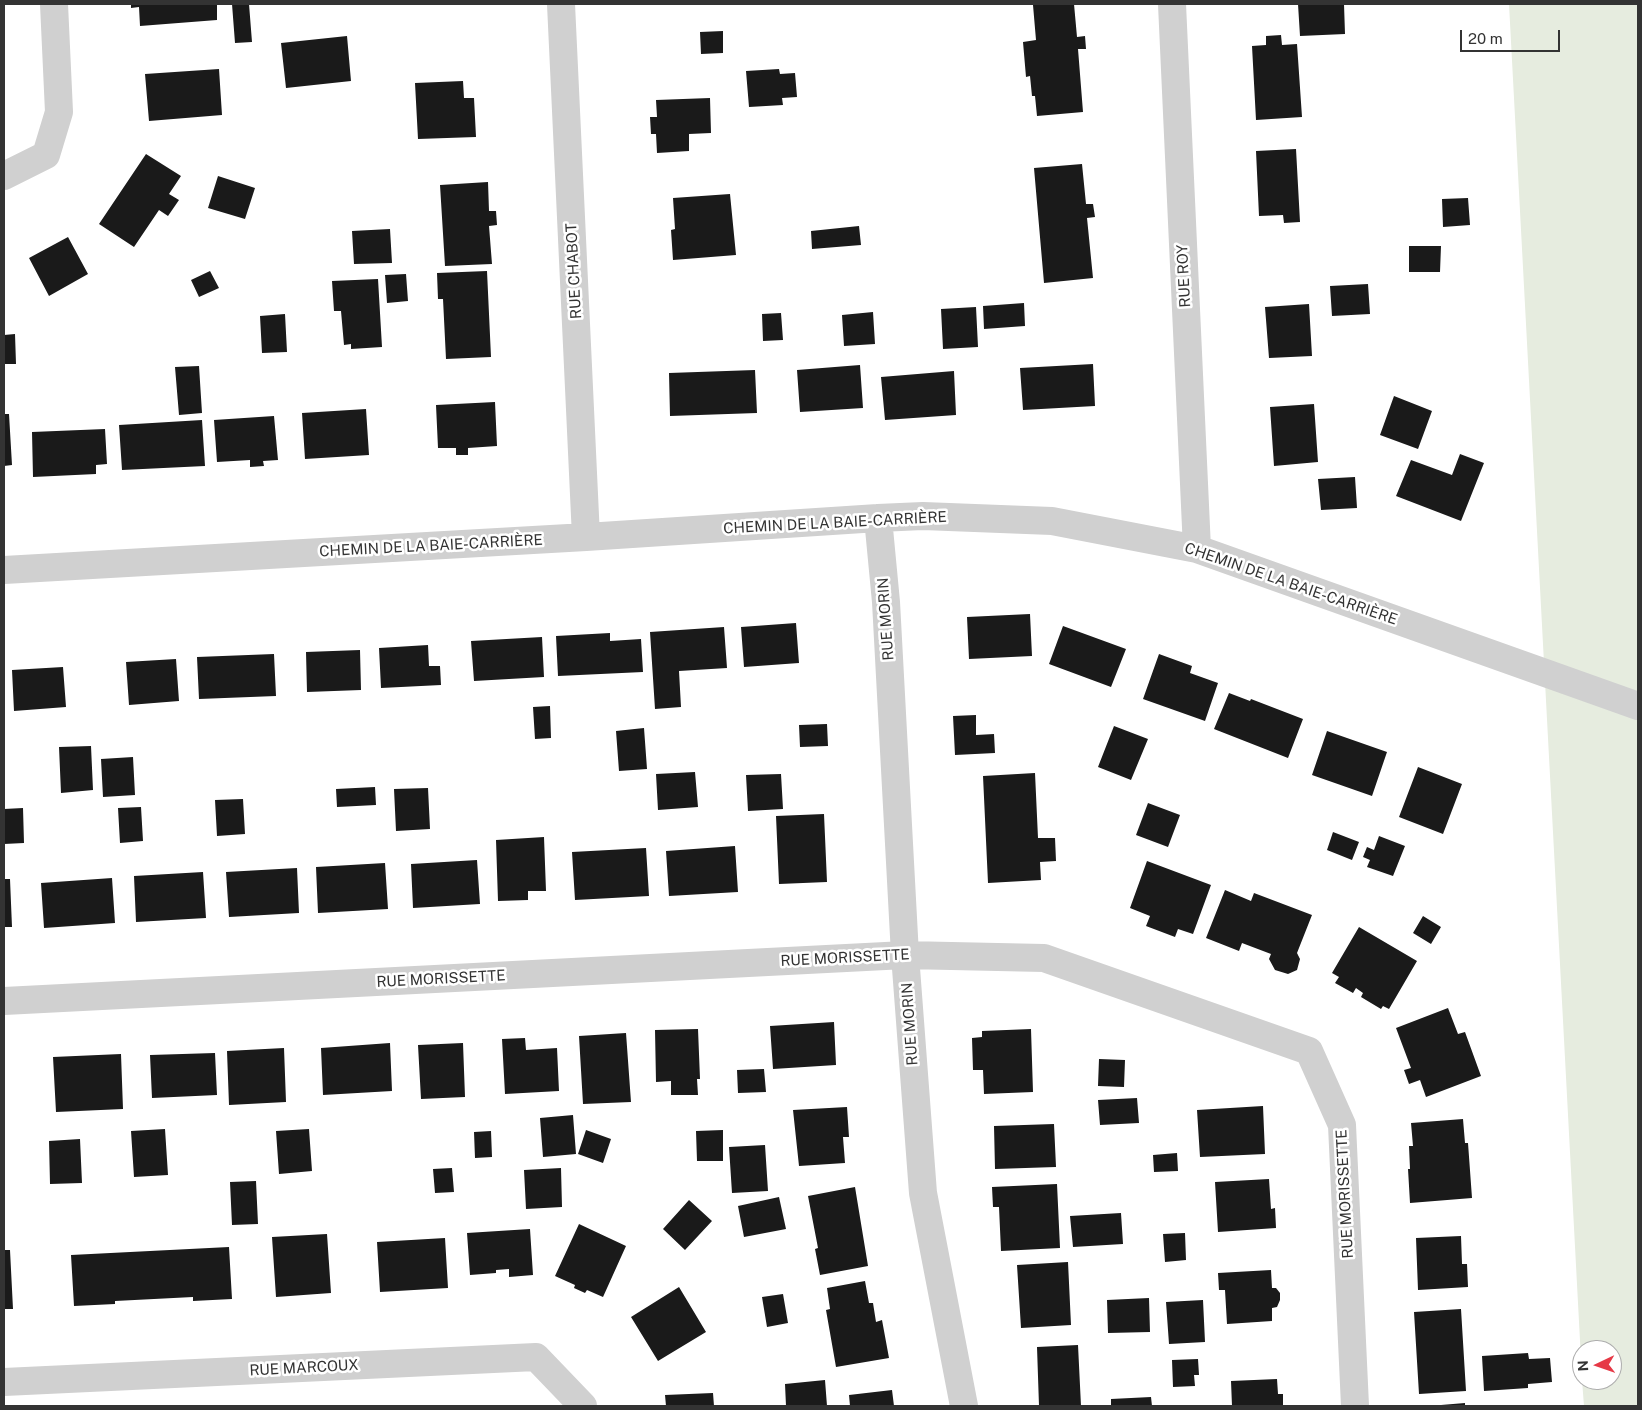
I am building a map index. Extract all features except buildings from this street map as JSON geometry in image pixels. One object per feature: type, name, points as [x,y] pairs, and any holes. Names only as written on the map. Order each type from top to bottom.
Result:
[{"type":"street","points":[[4,176],[46,155],[60,112],[54,4]]},
{"type":"street","name":"RUE CHABOT","points":[[561,4],[586,538]]},
{"type":"street","name":"RUE ROY","points":[[1172,4],[1197,549]]},
{"type":"street","name":"CHEMIN DE LA BAIE-CARRIÈRE","points":[[4,570],[586,538],[878,518],[923,516],[1052,520],[1197,549],[1638,706]]},
{"type":"street","name":"RUE MORIN","points":[[878,518],[886,602],[905,955],[923,1193],[964,1406]]},
{"type":"street","name":"RUE MORISSETTE","points":[[4,1002],[905,955],[1044,958],[1309,1052],[1342,1125],[1356,1406]]},
{"type":"street","name":"RUE MARCOUX","points":[[4,1382],[536,1356],[583,1406]]},
{"type":"shaded area","points":[[1509,4],[1638,4],[1638,1406],[1584,1406],[1583,1390],[1622,1390],[1622,1340],[1580,1340]]}]
